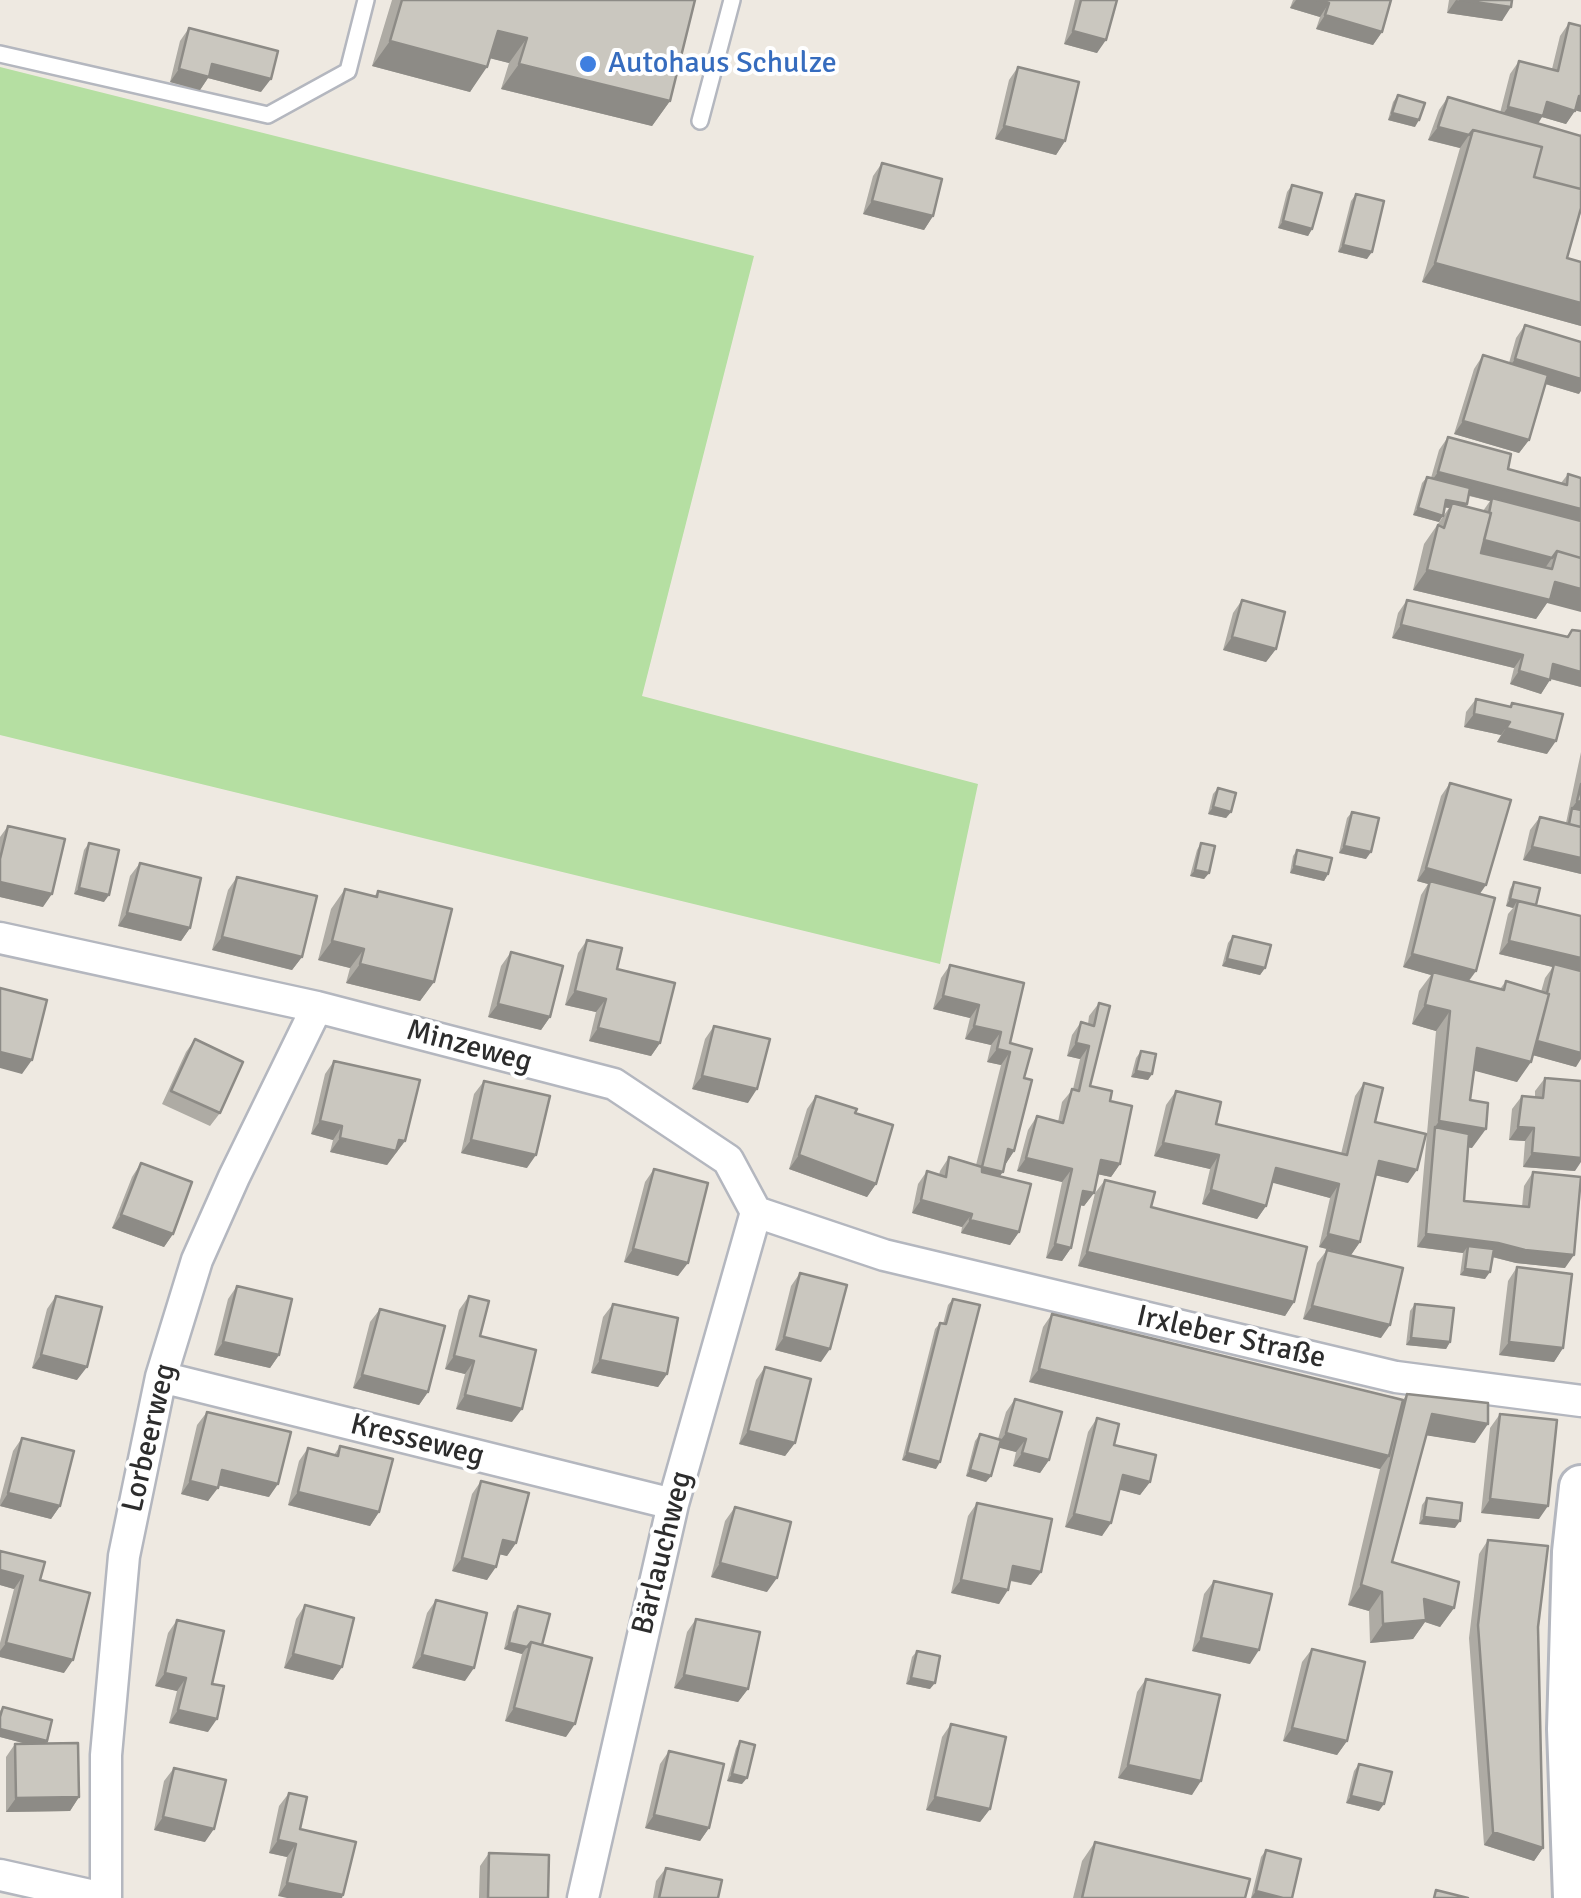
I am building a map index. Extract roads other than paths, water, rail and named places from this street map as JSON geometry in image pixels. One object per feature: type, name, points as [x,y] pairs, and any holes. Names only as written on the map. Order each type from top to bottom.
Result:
[{"type":"main road","points":[[1577,1880],[1569,1711],[1574,1552],[1581,1487]]},
{"type":"street","name":"Minzeweg","points":[[0,938],[318,1007],[614,1084],[728,1160],[756,1212]]},
{"type":"street","name":"Lorbeerweg","points":[[105,1898],[106,1755],[124,1556],[161,1377],[204,1244],[318,1007]]},
{"type":"street","name":"Irxleber Straße","points":[[756,1212],[884,1255],[1396,1377],[1581,1401]]},
{"type":"street","name":"Bärlauchweg","points":[[583,1898],[673,1504],[756,1212]]},
{"type":"street","name":"Kresseweg","points":[[161,1377],[673,1504]]},
{"type":"street","points":[[0,1874],[105,1898]]},
{"type":"lane","points":[[0,54],[268,115],[348,71],[366,0]]},
{"type":"lane","points":[[700,121],[732,0]]},
{"type":"place","name":"Autohaus Schulze","points":[[588,64]]}]
